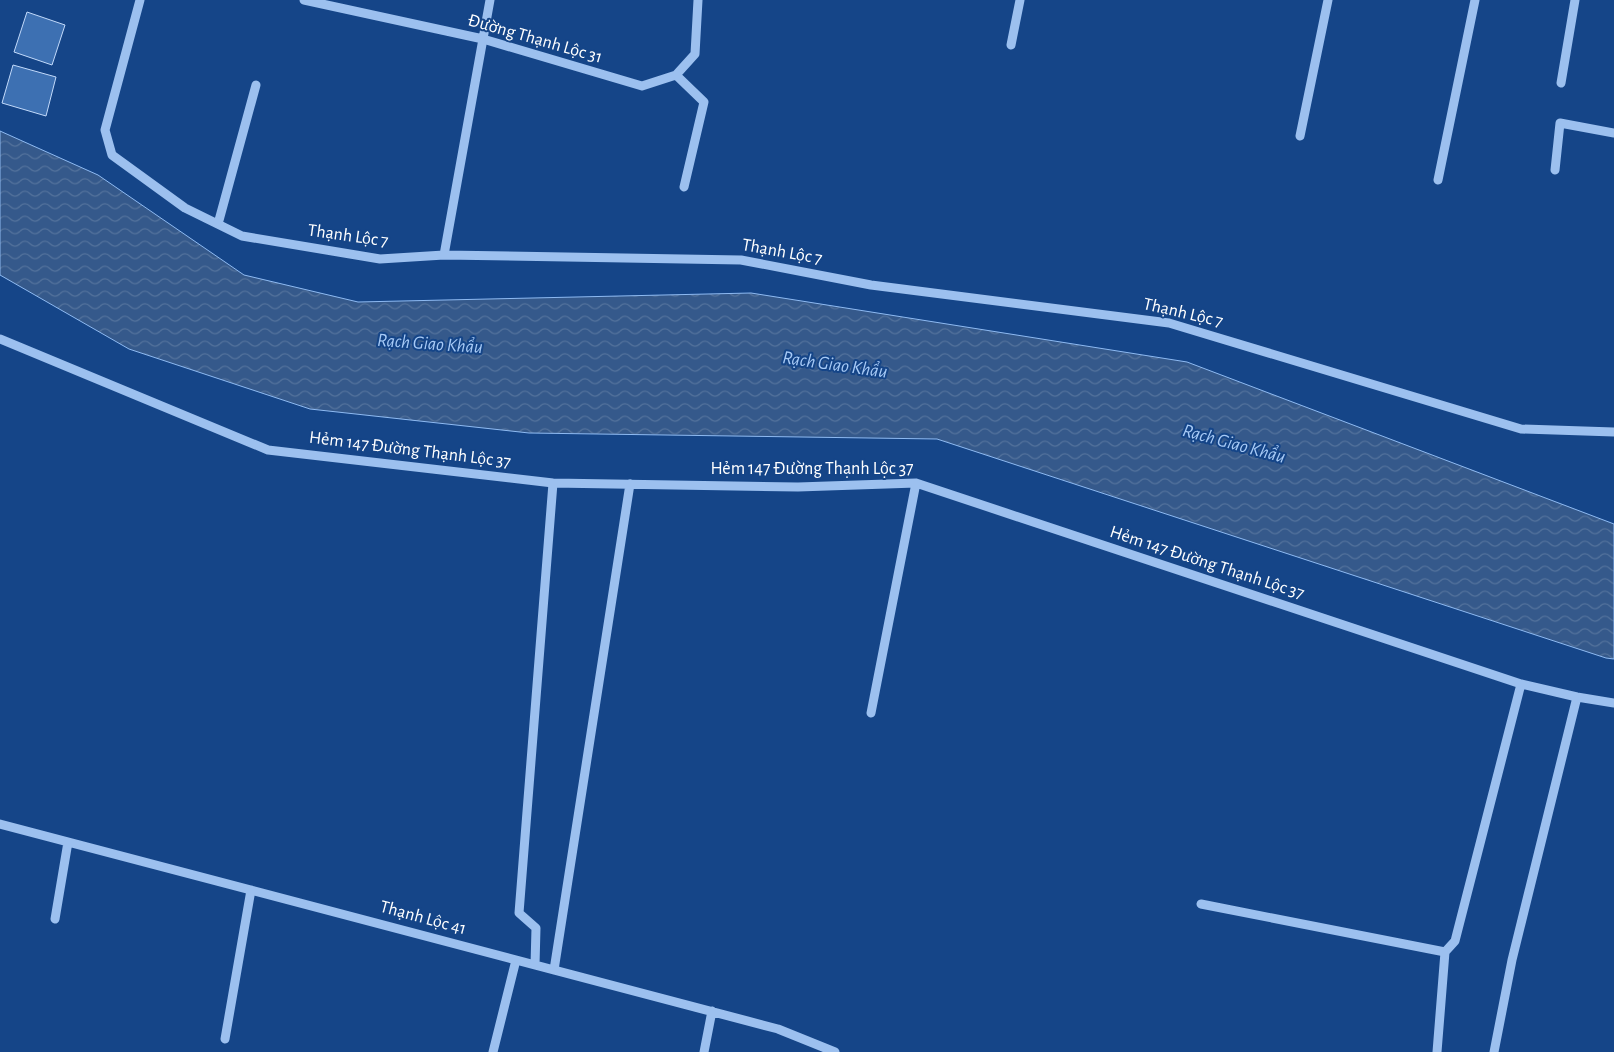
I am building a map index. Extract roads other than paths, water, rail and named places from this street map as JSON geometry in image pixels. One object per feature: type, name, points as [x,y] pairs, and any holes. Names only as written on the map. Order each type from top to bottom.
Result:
[{"type":"street","name":"Thạnh Lộc 7","points":[[140,0],[105,130],[112,155],[185,208],[242,236],[380,260],[444,255],[740,260],[871,285],[1169,323],[1521,429],[1614,432]]},
{"type":"street","name":"Đường Thạnh Lộc 31","points":[[304,0],[483,39],[642,86],[676,75],[695,54],[698,0]]},
{"type":"street","points":[[444,255],[490,0]]},
{"type":"street","points":[[1012,46],[1020,0]]},
{"type":"street","points":[[1300,136],[1328,0]]},
{"type":"street","points":[[1438,180],[1475,0]]},
{"type":"street","points":[[1561,83],[1575,0]]},
{"type":"street","points":[[676,75],[704,102],[684,187]]},
{"type":"street","points":[[218,224],[256,85]]},
{"type":"street","points":[[1555,170],[1560,123],[1614,132]]},
{"type":"street","name":"Hẻm 147 Đường Thạnh Lộc 37","points":[[0,339],[268,450],[554,483],[798,486],[916,483],[1521,684],[1577,697],[1614,703]]},
{"type":"street","points":[[535,965],[536,928],[519,913],[554,483]]},
{"type":"street","points":[[871,713],[916,483]]},
{"type":"street","points":[[554,970],[630,484]]},
{"type":"street","points":[[1437,1052],[1445,952],[1455,942],[1521,684]]},
{"type":"street","points":[[1494,1052],[1512,960],[1577,697]]},
{"type":"street","name":"Thạnh Lộc 41","points":[[0,824],[778,1029],[835,1052]]},
{"type":"street","points":[[55,919],[68,842]]},
{"type":"street","points":[[225,1039],[251,890]]},
{"type":"street","points":[[1201,904],[1445,952]]},
{"type":"street","points":[[493,1052],[516,960]]},
{"type":"street","points":[[704,1052],[712,1011]]},
{"type":"water","name":"Rạch Giao Khẩu","points":[[0,131],[98,175],[244,275],[358,302],[751,293],[1187,362],[1614,524],[1614,659],[1606,658],[937,439],[529,433],[310,409],[129,349],[0,275]]}]
